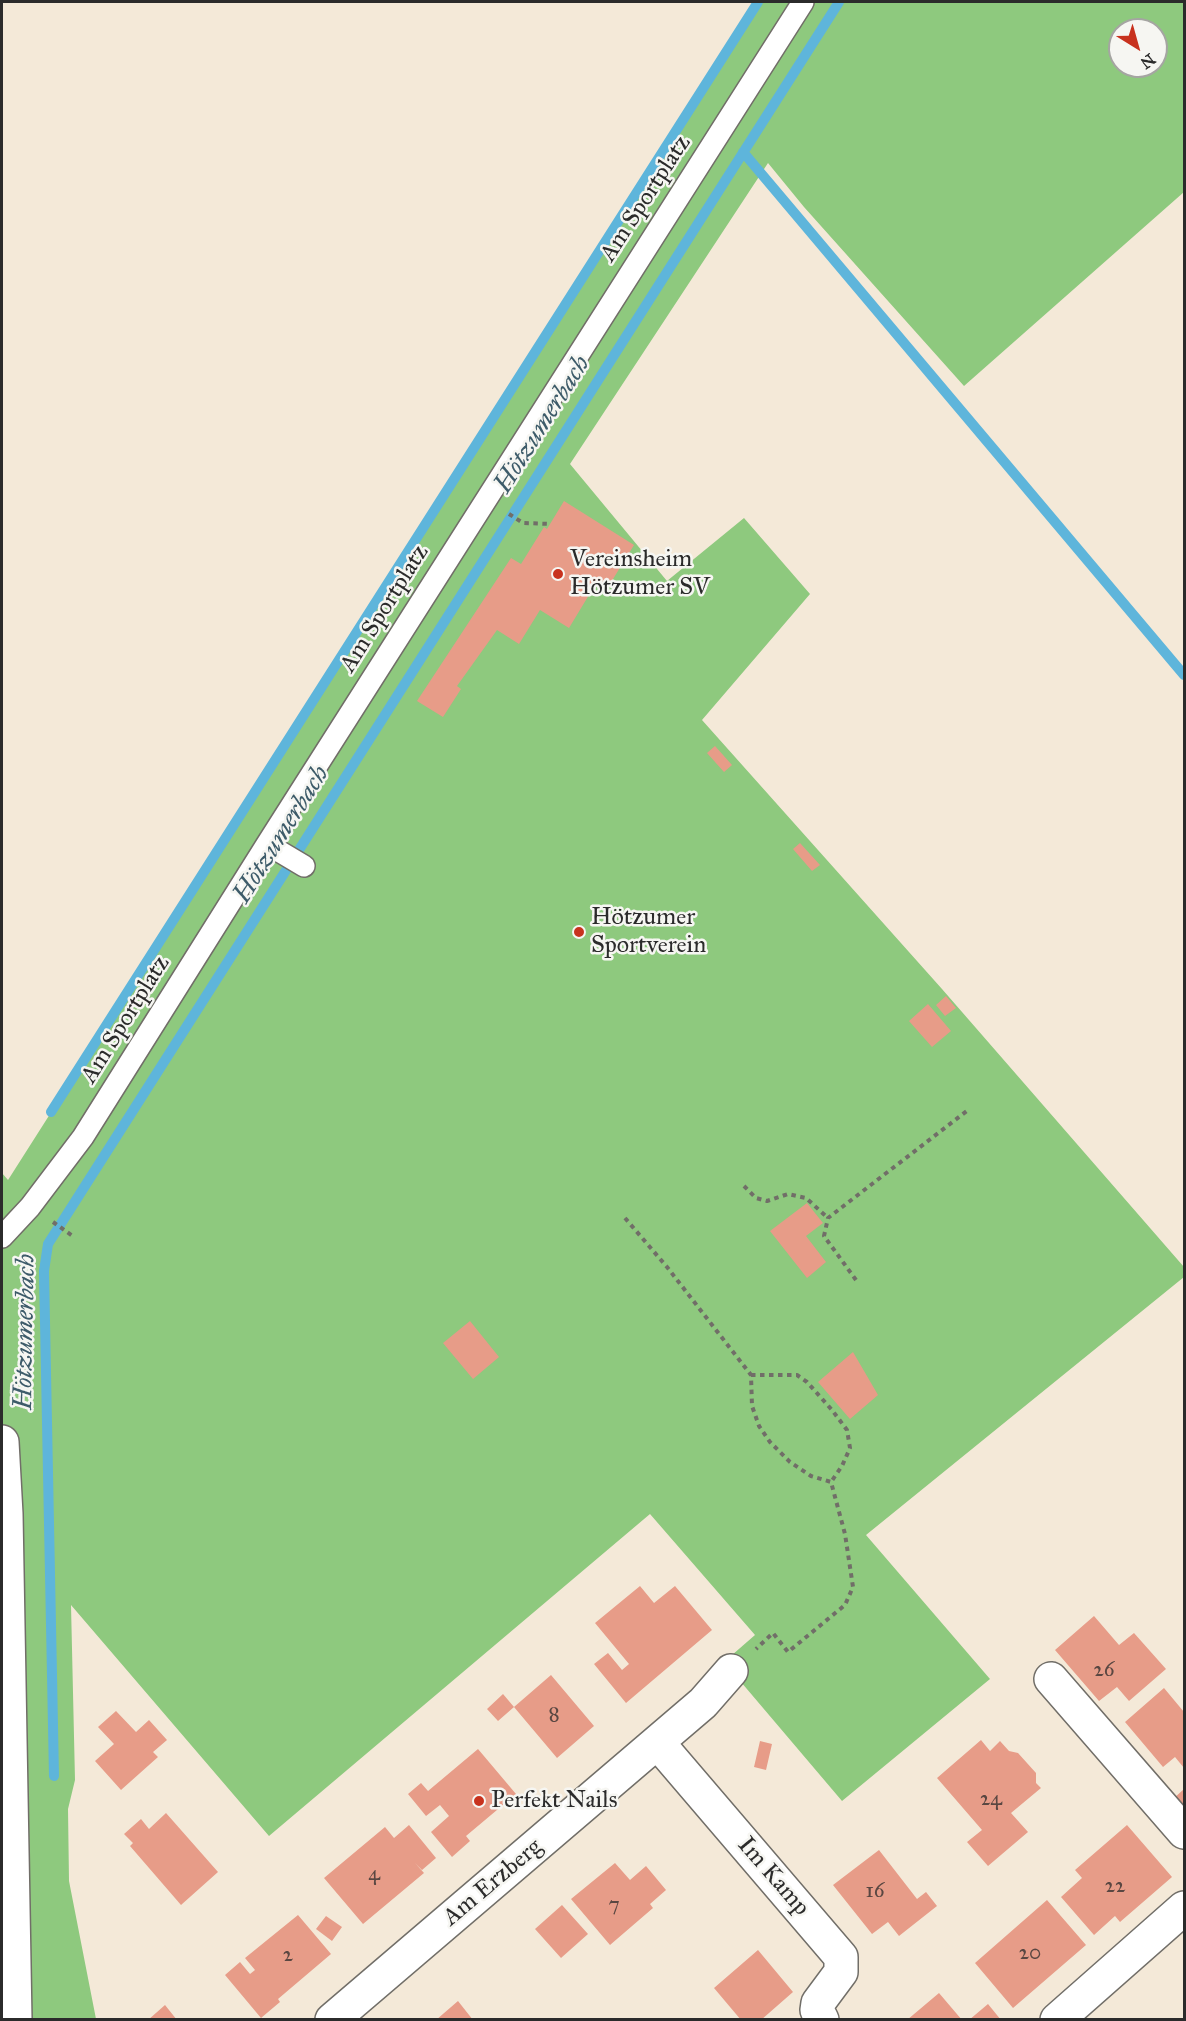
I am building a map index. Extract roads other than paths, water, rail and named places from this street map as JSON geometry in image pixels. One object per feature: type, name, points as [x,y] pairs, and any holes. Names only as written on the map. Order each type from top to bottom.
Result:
[{"type":"street","points":[[2,1442],[6,1514],[15,2019]]},
{"type":"street","name":"Am Erzberg","points":[[332,2019],[704,1703],[731,1671]]},
{"type":"street","points":[[1051,1679],[1185,1832]]},
{"type":"street","name":"Im Kamp","points":[[658,1743],[841,1957],[842,1972],[818,2003],[817,2010],[822,2019]]},
{"type":"street","points":[[1057,2019],[1185,1908]]},
{"type":"lane","name":"Am Sportplatz","points":[[2,1237],[30,1207],[83,1137],[276,849],[803,2]]},
{"type":"lane","points":[[276,849],[304,866]]},
{"type":"waterway","points":[[51,1112],[758,2]]},
{"type":"waterway","name":"Hötzumerbach","points":[[54,1776],[44,1271],[48,1244],[839,2]]},
{"type":"waterway","points":[[743,152],[1184,675]]},
{"type":"place","name":"Vereinsheim Hötzumer SV","points":[[558,574]]},
{"type":"place","name":"Hötzumer Sportverein","points":[[579,932]]},
{"type":"place","name":"Perfekt Nails","points":[[479,1801]]}]
